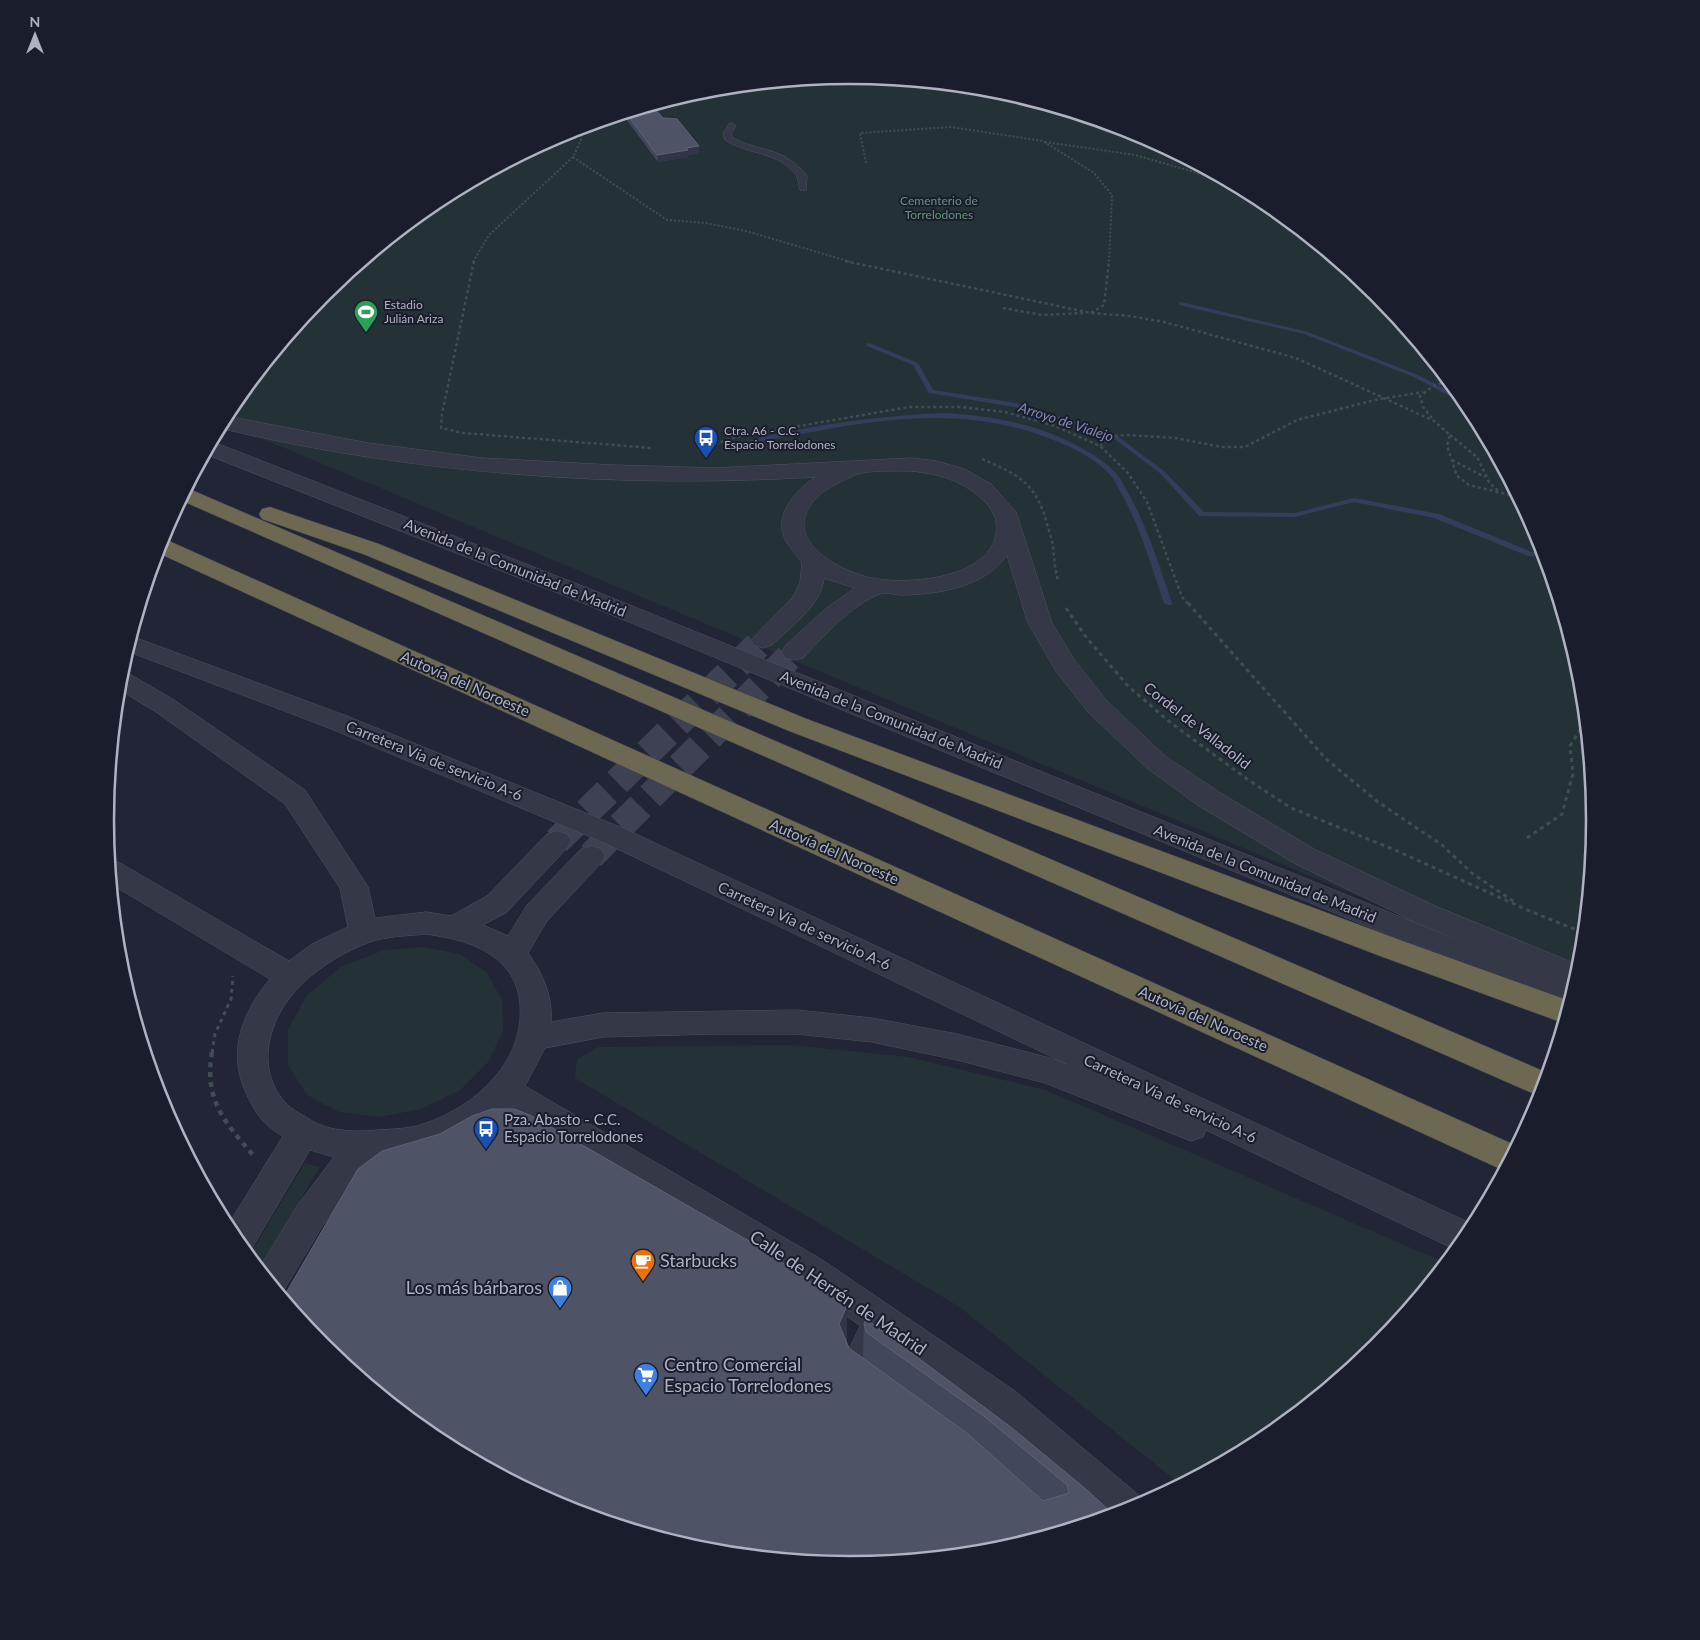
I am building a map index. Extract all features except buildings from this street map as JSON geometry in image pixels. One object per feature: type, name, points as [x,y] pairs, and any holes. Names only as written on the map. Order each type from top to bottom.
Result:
[{"type":"highway","points":[[193,488],[371,549],[798,725],[1390,948],[1561,1010]]},
{"type":"highway","points":[[189,496],[1537,1082]]},
{"type":"highway","name":"Autovía del Noroeste","points":[[166,548],[1505,1156]]},
{"type":"street","points":[[230,424],[338,445],[459,462],[498,465],[615,473],[708,474],[782,473],[887,464],[912,464],[937,468],[960,475],[980,485],[995,497],[1005,512],[1008,527],[1040,623],[1065,666],[1097,706],[1156,762],[1209,799],[1304,856],[1425,914],[1570,974]]},
{"type":"street","name":"Avenida de la Comunidad de Madrid","points":[[213,450],[345,499],[665,627],[1565,995]]},
{"type":"street","points":[[862,467],[838,475],[818,485],[803,499],[795,514],[793,530],[800,547],[814,562],[852,581],[877,586],[914,588],[932,586],[958,579],[979,570],[995,557],[1005,542],[1008,527]]},
{"type":"street","points":[[763,640],[803,601],[812,583],[814,562]]},
{"type":"street","points":[[794,652],[832,614],[854,598],[877,586]]},
{"type":"street","name":"Carretera Vía de servicio A-6","points":[[135,645],[338,722],[615,836],[1458,1234]]},
{"type":"street","points":[[127,683],[166,706],[295,797],[354,887],[364,933]]},
{"type":"street","points":[[454,928],[497,904],[557,840]]},
{"type":"street","points":[[512,955],[537,913],[591,856]]},
{"type":"street","points":[[116,873],[236,942],[290,976]]},
{"type":"street","points":[[426,923],[454,928],[482,936],[512,955],[526,972],[534,992],[538,1014],[534,1038],[523,1064],[504,1090],[488,1105],[463,1121],[414,1141],[360,1147],[330,1142],[303,1133],[276,1114],[259,1090],[252,1061],[256,1031],[268,1003],[290,976],[324,950],[364,933],[426,923]]},
{"type":"street","points":[[534,1038],[603,1025],[717,1022],[797,1022],[872,1030],[958,1047],[1050,1071],[1196,1129],[1273,1147]]},
{"type":"street","name":"Calle de Herrén de Madrid","points":[[504,1090],[804,1266],[1002,1404],[1120,1505]]},
{"type":"street","points":[[242,1234],[303,1133]]},
{"type":"street","points":[[273,1277],[309,1217],[360,1147]]},
{"type":"lane","points":[[732,126],[727,132],[728,138],[735,143],[777,155],[791,164],[802,176],[802,188]]},
{"type":"lane","points":[[865,1387],[857,1381],[850,1366],[875,1316]]},
{"type":"path","points":[[866,163],[860,133],[951,127],[1135,155],[1212,179]]},
{"type":"path","points":[[581,135],[581,140],[572,157],[489,235],[473,263],[442,414],[441,428],[463,433],[656,448]]},
{"type":"path","points":[[572,157],[667,220],[746,231],[841,260],[1091,313],[1104,305],[1110,250],[1112,195],[1094,173],[1043,141]]},
{"type":"path","points":[[1003,308],[1042,315],[1091,313],[1130,316],[1164,322],[1296,358],[1434,420]]},
{"type":"path","points":[[1100,446],[1114,436],[1127,435],[1175,438],[1222,447],[1245,447],[1297,420],[1388,398],[1423,392],[1442,383]]},
{"type":"path","points":[[1423,392],[1420,396],[1423,407],[1450,435],[1480,460],[1486,471],[1485,477],[1488,483],[1499,492]]},
{"type":"path","points":[[705,453],[694,452],[736,437],[851,416],[918,407],[962,407],[1005,412],[1055,426],[1100,446],[1128,473],[1147,502],[1182,597],[1326,759],[1378,802],[1442,845],[1473,874],[1525,909]]},
{"type":"path","points":[[1450,435],[1447,446],[1457,476],[1469,486],[1510,495]]},
{"type":"path","points":[[980,458],[1008,470],[1024,481],[1042,504],[1053,545],[1054,565],[1058,584]]},
{"type":"path","points":[[1452,460],[1485,477]]},
{"type":"path","name":"Cordel de Valladolid","points":[[1062,603],[1086,637],[1128,686],[1170,723],[1291,808],[1395,850],[1525,909],[1578,930]]},
{"type":"path","points":[[1527,838],[1562,814],[1573,774],[1570,746],[1581,729]]},
{"type":"path","points":[[234,974],[231,999],[215,1034],[210,1070],[214,1101],[229,1126],[254,1156],[250,1164]]},
{"type":"green space","name":"Cementerio de Torrelodones","points":[[802,85],[898,85],[994,98],[1041,109],[1087,123],[1132,140],[1218,182],[1259,208],[1335,266],[1371,299],[1404,335],[1462,411],[1488,452],[1510,494],[1530,538],[1547,583],[1561,629],[1572,676],[1580,724],[1585,772],[1585,868],[1580,916],[1567,983],[229,425],[266,372],[296,335],[329,299],[402,236],[482,182],[568,140],[613,123],[659,109],[706,98],[754,90]]},
{"type":"green space","points":[[423,947],[460,954],[487,973],[502,1000],[503,1031],[488,1062],[460,1090],[421,1109],[379,1117],[339,1112],[307,1095],[288,1065],[288,1029],[307,995],[341,967],[384,950]]},
{"type":"green space","points":[[792,1045],[908,1057],[1046,1090],[1440,1260],[1404,1305],[1371,1341],[1335,1374],[1259,1432],[1218,1458],[1175,1480],[958,1306],[575,1078],[577,1059],[598,1047]]},
{"type":"green space","points":[[305,1163],[320,1167],[263,1263],[253,1250]]},
{"type":"waterway","points":[[1181,304],[1306,333],[1416,376],[1450,394]]},
{"type":"waterway","name":"Arroyo de Vialejo","points":[[869,345],[916,364],[931,392],[1016,405],[1114,436],[1163,473],[1202,514],[1295,515],[1354,500],[1436,516],[1536,554]]},
{"type":"waterway","points":[[738,448],[769,438],[800,432],[853,423],[914,416],[974,417],[1034,429],[1084,452],[1116,477],[1139,523],[1168,603]]},
{"type":"tunnel","points":[[557,841],[763,640]]},
{"type":"tunnel","points":[[591,856],[794,652]]},
{"type":"place","name":"Estadio Julián Ariza","points":[[366,333]]},
{"type":"place","name":"Ctra. A6 - C.C. Espacio Torrelodones","points":[[706,459]]},
{"type":"place","name":"Pza. Abasto - C.C. Espacio Torrelodones","points":[[486,1150]]},
{"type":"place","name":"Starbucks","points":[[643,1282]]},
{"type":"place","name":"Los más bárbaros","points":[[560,1309]]},
{"type":"place","name":"Centro Comercial Espacio Torrelodones","points":[[646,1396]]}]
